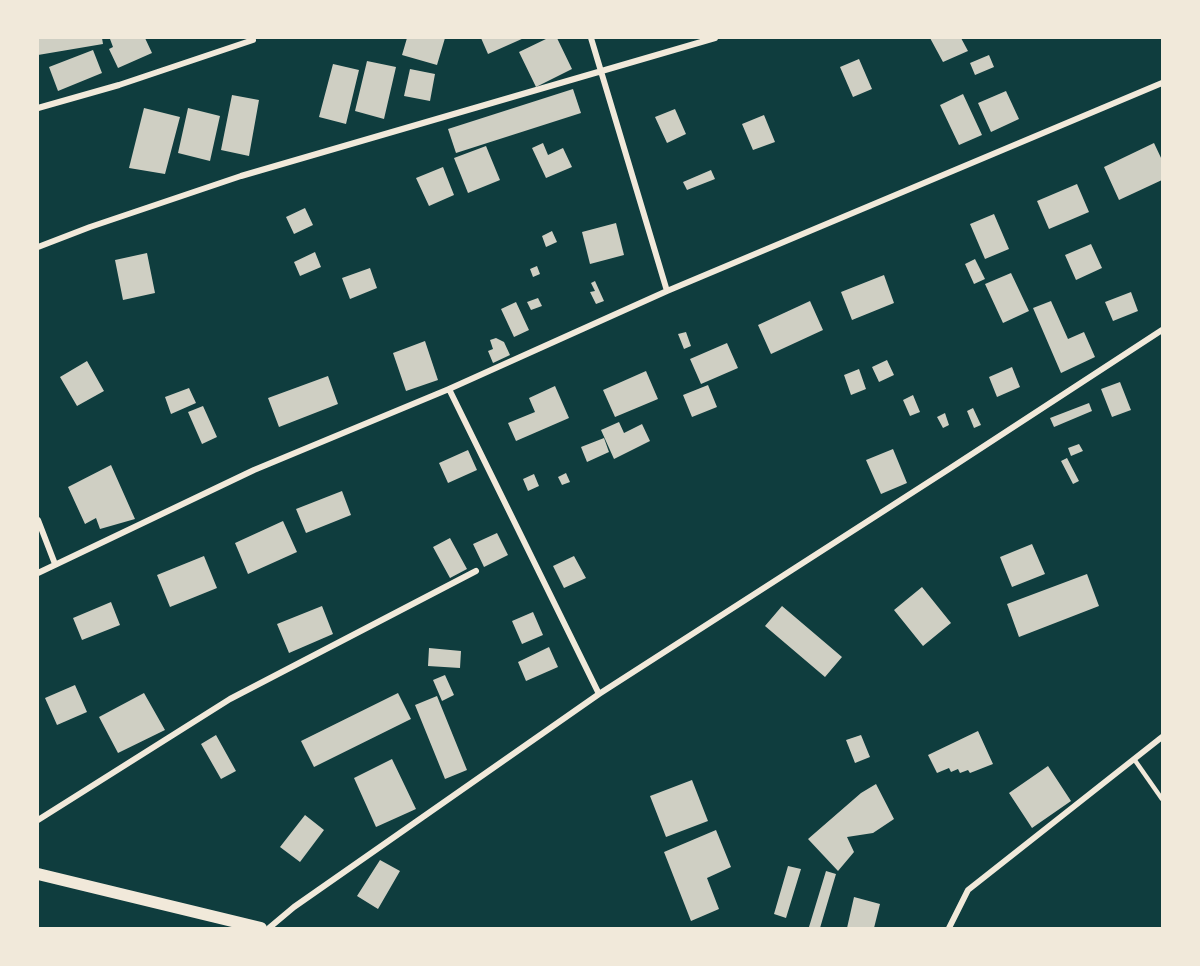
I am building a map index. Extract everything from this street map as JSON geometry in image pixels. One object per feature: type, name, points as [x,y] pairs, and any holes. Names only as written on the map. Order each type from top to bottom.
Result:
[{"type":"main road","points":[[38,874],[261,928]]},
{"type":"street","points":[[591,38],[667,291]]},
{"type":"street","points":[[38,247],[241,176],[715,38]]},
{"type":"street","points":[[38,108],[253,40]]},
{"type":"street","points":[[38,573],[254,470],[449,389],[667,291],[1162,83]]},
{"type":"street","points":[[268,928],[599,694],[1162,330]]},
{"type":"street","points":[[449,389],[599,694]]},
{"type":"street","points":[[38,520],[55,564]]},
{"type":"street","points":[[38,820],[230,699],[476,571]]},
{"type":"street","points":[[949,928],[968,890],[1162,737]]},
{"type":"lane","points":[[1134,759],[1162,799]]},
{"type":"building","points":[[38,38],[102,38],[103,44],[38,55]]},
{"type":"building","points":[[145,38],[152,53],[118,68],[109,49],[113,47],[110,39]]},
{"type":"building","points":[[407,38],[445,38],[437,65],[402,55]]},
{"type":"building","points":[[481,38],[524,38],[488,54]]},
{"type":"building","points":[[548,38],[557,38],[572,69],[536,87],[519,52]]},
{"type":"building","points":[[930,38],[961,38],[968,51],[943,62]]},
{"type":"building","points":[[93,50],[102,73],[58,91],[49,67]]},
{"type":"building","points":[[989,55],[994,67],[975,75],[970,63]]},
{"type":"building","points":[[859,59],[872,89],[853,97],[840,67]]},
{"type":"building","points":[[367,61],[396,67],[384,119],[355,111]]},
{"type":"building","points":[[333,64],[359,70],[346,124],[319,117]]},
{"type":"building","points":[[410,69],[435,74],[430,101],[404,96]]},
{"type":"building","points":[[573,89],[581,113],[456,153],[448,129]]},
{"type":"building","points":[[1006,91],[1019,119],[991,132],[978,103]]},
{"type":"building","points":[[963,94],[982,135],[959,145],[940,105]]},
{"type":"building","points":[[232,95],[259,100],[249,156],[221,150]]},
{"type":"building","points":[[144,108],[180,117],[165,174],[129,168]]},
{"type":"building","points":[[188,108],[220,116],[210,161],[178,153]]},
{"type":"building","points":[[675,109],[686,134],[667,143],[655,117]]},
{"type":"building","points":[[764,115],[775,142],[753,150],[742,124]]},
{"type":"building","points":[[543,143],[548,155],[563,148],[572,167],[546,178],[532,148]]},
{"type":"building","points":[[1154,143],[1162,160],[1162,180],[1119,200],[1104,167]]},
{"type":"building","points":[[486,146],[500,180],[468,193],[454,158]]},
{"type":"building","points":[[443,167],[454,195],[429,206],[416,178]]},
{"type":"building","points":[[711,170],[715,179],[687,190],[683,182]]},
{"type":"building","points":[[1077,184],[1089,212],[1049,229],[1037,201]]},
{"type":"building","points":[[305,208],[313,225],[294,234],[286,217]]},
{"type":"building","points":[[994,214],[1009,249],[985,259],[970,224]]},
{"type":"building","points":[[616,223],[624,255],[590,264],[582,232]]},
{"type":"building","points":[[552,231],[557,242],[546,247],[542,236]]},
{"type":"building","points":[[1091,244],[1102,268],[1076,280],[1065,255]]},
{"type":"building","points":[[315,252],[321,267],[300,276],[294,262]]},
{"type":"building","points":[[147,253],[155,293],[123,300],[115,260]]},
{"type":"building","points":[[975,259],[985,279],[974,284],[965,264]]},
{"type":"building","points":[[537,266],[540,274],[533,277],[530,269]]},
{"type":"building","points":[[370,268],[377,288],[350,299],[342,278]]},
{"type":"building","points":[[1011,273],[1029,311],[1003,323],[985,284]]},
{"type":"building","points":[[884,275],[894,303],[852,320],[841,292]]},
{"type":"building","points":[[595,281],[604,301],[596,304],[590,292],[595,291],[591,283]]},
{"type":"building","points":[[1131,292],[1138,311],[1113,321],[1105,302]]},
{"type":"building","points":[[538,298],[542,306],[531,310],[527,302]]},
{"type":"building","points":[[810,301],[823,330],[771,354],[758,325]]},
{"type":"building","points":[[1051,301],[1068,339],[1084,332],[1095,357],[1061,373],[1033,308]]},
{"type":"building","points":[[516,302],[529,330],[514,337],[501,309]]},
{"type":"building","points":[[686,332],[691,346],[684,349],[678,334]]},
{"type":"building","points":[[496,338],[504,342],[510,355],[493,363],[488,351],[493,349],[490,340]]},
{"type":"building","points":[[425,341],[438,380],[406,391],[393,353]]},
{"type":"building","points":[[727,343],[738,368],[701,384],[690,359]]},
{"type":"building","points":[[887,360],[894,375],[879,382],[872,367]]},
{"type":"building","points":[[87,361],[104,391],[77,406],[60,377]]},
{"type":"building","points":[[1012,367],[1020,387],[997,397],[989,377]]},
{"type":"building","points":[[859,369],[866,389],[851,395],[844,375]]},
{"type":"building","points":[[646,371],[658,399],[615,417],[603,390]]},
{"type":"building","points":[[328,376],[338,404],[279,427],[268,398]]},
{"type":"building","points":[[1120,382],[1131,410],[1112,417],[1101,389]]},
{"type":"building","points":[[708,385],[717,407],[692,417],[683,395]]},
{"type":"building","points":[[555,386],[569,418],[516,441],[508,423],[535,412],[529,398]]},
{"type":"building","points":[[189,388],[196,403],[171,414],[165,397]]},
{"type":"building","points":[[913,395],[920,412],[910,416],[903,400]]},
{"type":"building","points":[[1089,403],[1092,411],[1054,427],[1050,418]]},
{"type":"building","points":[[203,406],[217,437],[202,444],[188,412]]},
{"type":"building","points":[[973,408],[981,425],[974,428],[967,411]]},
{"type":"building","points":[[945,413],[949,425],[943,428],[937,417]]},
{"type":"building","points":[[619,422],[624,433],[642,424],[650,441],[614,459],[601,430]]},
{"type":"building","points":[[604,438],[609,452],[587,462],[581,447]]},
{"type":"building","points":[[1079,444],[1083,451],[1071,456],[1068,448]]},
{"type":"building","points":[[893,449],[907,483],[881,494],[866,460]]},
{"type":"building","points":[[468,450],[477,470],[448,483],[439,463]]},
{"type":"building","points":[[1067,458],[1079,481],[1073,484],[1061,461]]},
{"type":"building","points":[[111,465],[135,519],[100,529],[96,518],[85,524],[68,487]]},
{"type":"building","points":[[566,473],[570,482],[562,485],[558,477]]},
{"type":"building","points":[[534,474],[539,486],[528,491],[523,479]]},
{"type":"building","points":[[342,491],[351,515],[306,533],[296,509]]},
{"type":"building","points":[[283,521],[297,552],[248,574],[235,543]]},
{"type":"building","points":[[497,533],[508,555],[484,567],[473,544]]},
{"type":"building","points":[[450,538],[467,569],[450,578],[433,547]]},
{"type":"building","points":[[1032,544],[1045,574],[1012,587],[1000,557]]},
{"type":"building","points":[[204,556],[217,588],[170,607],[157,575]]},
{"type":"building","points":[[574,556],[586,578],[564,588],[553,566]]},
{"type":"building","points":[[1087,574],[1099,606],[1019,637],[1007,604]]},
{"type":"building","points":[[922,587],[951,623],[923,646],[894,610]]},
{"type":"building","points":[[111,602],[120,625],[82,640],[73,618]]},
{"type":"building","points":[[322,606],[333,634],[289,653],[277,624]]},
{"type":"building","points":[[782,606],[842,657],[825,677],[765,626]]},
{"type":"building","points":[[533,612],[543,635],[522,644],[512,621]]},
{"type":"building","points":[[549,647],[558,667],[526,681],[518,662]]},
{"type":"building","points":[[429,648],[461,651],[460,668],[428,666]]},
{"type":"building","points":[[445,675],[454,695],[442,701],[433,680]]},
{"type":"building","points":[[75,685],[87,712],[57,725],[45,698]]},
{"type":"building","points":[[144,693],[165,730],[118,753],[99,717]]},
{"type":"building","points":[[398,693],[411,719],[314,767],[301,741]]},
{"type":"building","points":[[437,696],[467,770],[445,779],[415,705]]},
{"type":"building","points":[[978,731],[993,764],[970,773],[968,770],[960,773],[958,769],[951,772],[949,768],[937,773],[928,755]]},
{"type":"building","points":[[216,735],[236,771],[221,779],[201,744]]},
{"type":"building","points":[[861,735],[870,757],[855,763],[846,740]]},
{"type":"building","points":[[392,759],[416,809],[376,827],[354,778]]},
{"type":"building","points":[[1048,766],[1071,801],[1032,828],[1009,793]]},
{"type":"building","points":[[692,780],[708,821],[666,837],[650,796]]},
{"type":"building","points":[[876,784],[894,819],[873,833],[847,837],[854,852],[838,871],[808,839],[861,793]]},
{"type":"building","points":[[305,815],[324,830],[300,862],[280,847]]},
{"type":"building","points":[[716,830],[731,867],[707,878],[719,909],[691,921],[664,852]]},
{"type":"building","points":[[380,860],[400,871],[378,909],[357,896]]},
{"type":"building","points":[[788,866],[801,869],[786,918],[774,914]]},
{"type":"building","points":[[826,871],[836,874],[820,928],[809,927]]},
{"type":"building","points":[[854,897],[880,904],[874,928],[847,928]]}]
